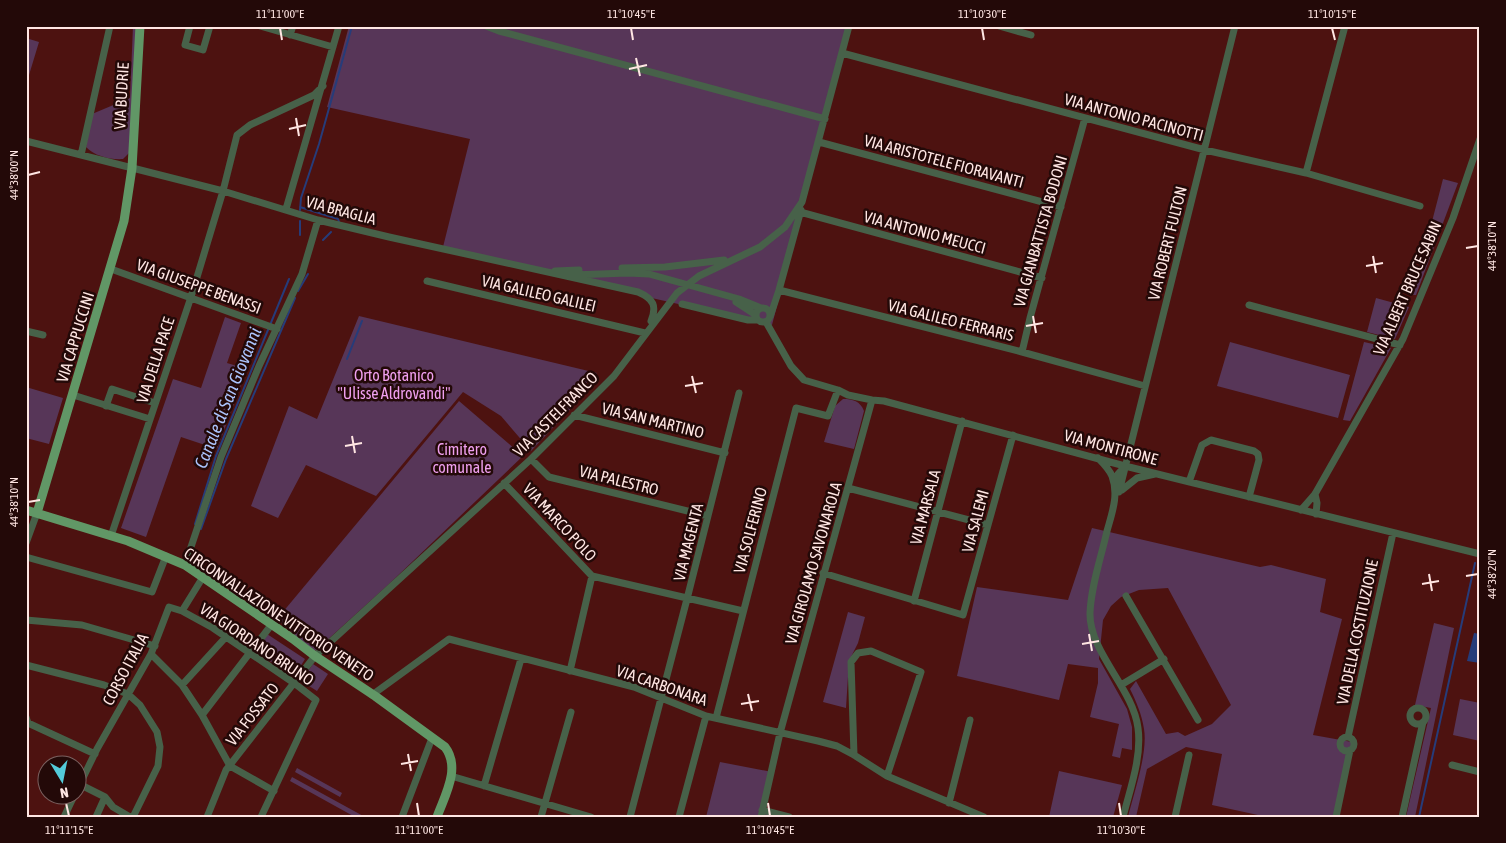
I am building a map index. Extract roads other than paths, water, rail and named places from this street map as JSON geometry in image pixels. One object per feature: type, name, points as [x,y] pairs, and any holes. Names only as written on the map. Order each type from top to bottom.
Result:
[{"type":"main road","name":"VIA BUDRIE","points":[[132,168],[140,26]]},
{"type":"main road","name":"VIA CAPPUCCINI","points":[[37,513],[111,269],[124,221],[132,168]]},
{"type":"main road","name":"CIRCONVALLAZIONE VITTORIO VENETO","points":[[26,510],[111,536],[185,565],[272,624],[445,747],[451,755],[453,763],[451,776]]},
{"type":"main road","points":[[437,817],[451,776]]},
{"type":"street","points":[[81,155],[110,26]]},
{"type":"street","points":[[190,26],[185,45],[202,50],[210,26]]},
{"type":"street","points":[[260,26],[333,47]]},
{"type":"street","points":[[290,35],[293,26]]},
{"type":"street","points":[[286,209],[339,26]]},
{"type":"street","points":[[486,26],[825,119]]},
{"type":"street","name":"VIA CASTELFRANCO","points":[[768,320],[779,290],[849,26]]},
{"type":"street","points":[[999,26],[1031,35]]},
{"type":"street","name":"VIA ROBERT FULTON","points":[[1123,817],[1138,756],[1139,742],[1135,715],[1093,631],[1090,615],[1094,585],[1116,493],[1123,482],[1125,466],[1235,26]]},
{"type":"street","points":[[1306,173],[1345,26]]},
{"type":"street","name":"VIA ANTONIO PACINOTTI","points":[[842,53],[1205,150],[1306,173],[1420,206]]},
{"type":"street","name":"VIA DELLA PACE","points":[[111,536],[190,297],[223,191],[237,136],[245,128],[314,95],[323,86]]},
{"type":"street","points":[[298,103],[311,103],[314,106],[315,113]]},
{"type":"street","name":"VIA GIANBATTISTA BODONI","points":[[1022,352],[1085,118]]},
{"type":"street","name":"VIA ALBERT BRUCE SABIN","points":[[1301,510],[1315,494],[1400,345],[1453,218],[1480,139]]},
{"type":"street","name":"VIA BRAGLIA","points":[[26,141],[223,191],[318,220],[638,292],[649,297],[654,306],[654,314],[646,331]]},
{"type":"street","name":"VIA ARISTOTELE FIORAVANTI","points":[[819,142],[1061,207]]},
{"type":"street","name":"VIA CASTELFRANCO","points":[[315,656],[531,459],[614,376],[676,293],[687,283],[712,268],[760,247],[785,227],[802,202]]},
{"type":"street","name":"VIA ANTONIO MEUCCI","points":[[800,212],[1042,278]]},
{"type":"street","points":[[185,565],[220,457],[259,366],[272,327],[302,274],[318,220]]},
{"type":"street","name":"VIA CASTELFRANCO","points":[[544,271],[706,264],[745,255]]},
{"type":"street","name":"VIA GIUSEPPE BENASSI","points":[[111,269],[272,327]]},
{"type":"street","name":"VIA BRAGLIA","points":[[544,271],[575,275],[638,273],[687,283]]},
{"type":"street","name":"VIA GALILEO GALILEI","points":[[427,281],[646,331]]},
{"type":"street","points":[[687,283],[723,294],[739,299],[767,310],[768,320],[761,322],[744,306],[723,294]]},
{"type":"street","name":"VIA GALILEO FERRARIS","points":[[779,290],[1022,352],[1145,386]]},
{"type":"street","points":[[682,304],[748,320],[756,318]]},
{"type":"street","points":[[1249,305],[1400,345]]},
{"type":"street","points":[[756,318],[757,311],[762,308]]},
{"type":"street","name":"VIA MONTIRONE","points":[[768,320],[796,373],[804,380],[838,390],[848,395],[884,401],[1125,466],[1480,554]]},
{"type":"street","points":[[26,331],[43,335]]},
{"type":"street","points":[[106,406],[112,389],[155,403]]},
{"type":"street","name":"VIA SOLFERINO","points":[[716,718],[796,408],[828,416],[838,390]]},
{"type":"street","name":"VIA MAGENTA","points":[[630,817],[688,599],[739,392]]},
{"type":"street","points":[[73,395],[150,419]]},
{"type":"street","name":"VIA GIROLAMO SAVONAROLA","points":[[762,813],[780,733],[872,400]]},
{"type":"street","name":"VIA SAN MARTINO","points":[[574,414],[725,452]]},
{"type":"street","name":"VIA MARSALA","points":[[914,601],[962,421]]},
{"type":"street","name":"VIA SALEMI","points":[[914,601],[963,615],[1013,435]]},
{"type":"street","points":[[1189,482],[1202,445],[1211,440],[1254,451],[1258,454],[1259,460],[1249,497]]},
{"type":"street","points":[[1097,458],[1112,475],[1116,493],[1137,478],[1158,474]]},
{"type":"street","name":"VIA PALESTRO","points":[[531,459],[549,477],[708,516]]},
{"type":"street","name":"VIA MARCO POLO","points":[[504,483],[592,576],[743,611]]},
{"type":"street","points":[[848,488],[938,510],[988,525]]},
{"type":"street","points":[[1315,494],[1317,503],[1316,514]]},
{"type":"street","points":[[26,543],[37,513]]},
{"type":"street","name":"VIA DELLA COSTITUZIONE","points":[[1348,737],[1393,533]]},
{"type":"street","points":[[26,557],[152,592],[166,556]]},
{"type":"street","points":[[823,573],[914,601]]},
{"type":"street","points":[[570,671],[592,576]]},
{"type":"street","points":[[182,611],[203,577]]},
{"type":"street","points":[[1126,596],[1198,720]]},
{"type":"street","name":"CORSO ITALIA","points":[[88,767],[151,654],[169,607],[182,611]]},
{"type":"street","name":"VIA GIORDANO BRUNO","points":[[182,611],[213,628],[316,700],[274,791]]},
{"type":"street","points":[[26,620],[82,625],[155,646]]},
{"type":"street","points":[[202,715],[272,624]]},
{"type":"street","points":[[182,685],[225,638]]},
{"type":"street","name":"VIA CARBONARA","points":[[372,694],[449,639],[634,687],[706,716],[837,746],[854,754],[887,776],[984,817]]},
{"type":"street","points":[[854,754],[851,662],[858,652],[871,651],[920,672],[887,776]]},
{"type":"street","points":[[151,654],[182,685],[202,715],[230,766],[274,791],[261,817]]},
{"type":"street","name":"VIA FOSSATO","points":[[207,817],[226,770],[315,656]]},
{"type":"street","points":[[484,786],[521,659]]},
{"type":"street","points":[[1121,685],[1164,659]]},
{"type":"street","points":[[26,665],[104,684],[128,694],[140,705],[157,732],[160,747],[158,766],[131,817],[114,807],[104,797],[88,790]]},
{"type":"street","points":[[541,817],[571,712]]},
{"type":"street","points":[[679,817],[706,716]]},
{"type":"street","points":[[26,717],[28,723],[38,729],[95,754]]},
{"type":"street","points":[[949,803],[970,720]]},
{"type":"street","points":[[1402,817],[1423,722]]},
{"type":"street","name":"VIA DELLA COSTITUZIONE","points":[[1336,817],[1350,750],[1354,743],[1348,737]]},
{"type":"street","name":"VIA DELLA COSTITUZIONE","points":[[1348,737],[1342,739],[1340,745],[1344,751],[1350,750]]},
{"type":"street","points":[[402,817],[432,738]]},
{"type":"street","points":[[1174,817],[1189,755]]},
{"type":"street","points":[[1452,765],[1480,772]]},
{"type":"street","points":[[451,776],[590,817]]},
{"type":"street","points":[[96,817],[104,797]]},
{"type":"street","points":[[762,813],[789,817]]},
{"type":"water","points":[[1474,633],[1480,634],[1480,663],[1467,661]]},
{"type":"waterway","name":"Canale di San Giovanni","points":[[300,210],[301,198],[319,144],[352,26]]},
{"type":"waterway","points":[[300,207],[338,219],[339,222]]},
{"type":"waterway","name":"Canale di San Giovanni","points":[[300,221],[300,235]]},
{"type":"waterway","points":[[323,240],[331,232]]},
{"type":"waterway","points":[[298,291],[308,274]]},
{"type":"waterway","name":"Canale di San Giovanni","points":[[195,524],[216,456],[289,279]]},
{"type":"waterway","points":[[201,529],[226,459],[295,298]]},
{"type":"waterway","points":[[347,359],[362,321]]},
{"type":"waterway","points":[[1419,817],[1475,563]]},
{"type":"park label","name":"Orto Botanico \"Ulisse Aldrovandi\"","points":[[394,384]]},
{"type":"park label","name":"Cimitero comunale","points":[[462,458]]}]
